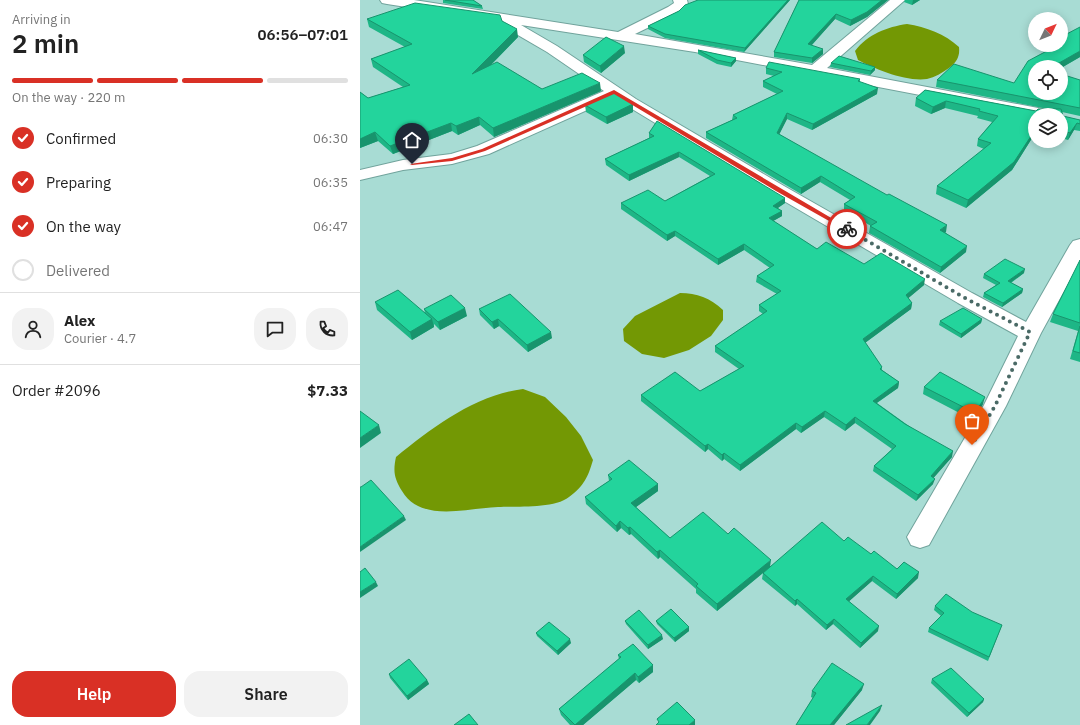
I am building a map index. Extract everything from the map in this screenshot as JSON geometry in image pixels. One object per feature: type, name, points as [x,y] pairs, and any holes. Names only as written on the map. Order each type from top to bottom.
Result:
[{"type":"street","points":[[387,0],[695,48],[1028,111]]},
{"type":"street","points":[[618,37],[673,10],[681,4],[680,0]]},
{"type":"street","points":[[815,71],[898,0]]},
{"type":"street","points":[[494,16],[552,49],[614,92],[778,190],[965,298],[1030,332]]},
{"type":"street","points":[[360,175],[403,164],[452,159],[483,150],[614,92]]},
{"type":"street","points":[[920,537],[995,406],[1030,332],[1080,245]]},
{"type":"shaded area","points":[[907,24],[935,32],[954,42],[959,47],[959,50],[957,59],[954,63],[936,76],[927,79],[910,79],[891,74],[858,60],[855,51],[866,40],[885,29]]},
{"type":"shaded area","points":[[680,293],[703,297],[713,302],[723,310],[723,320],[711,336],[689,350],[664,358],[642,354],[624,341],[623,329],[635,316]]},
{"type":"shaded area","points":[[523,389],[545,397],[566,417],[581,436],[593,460],[587,476],[578,489],[562,501],[535,506],[446,511],[421,507],[410,501],[397,482],[394,470],[396,457],[440,424],[471,405],[505,392]]},
{"type":"building","points":[[445,0],[473,0],[482,6]]},
{"type":"building","points":[[698,0],[788,0],[745,48],[665,34],[648,26],[679,11],[685,5]]},
{"type":"building","points":[[799,0],[882,0],[867,12],[851,20],[836,14],[808,44],[823,49],[812,58],[774,52]]},
{"type":"building","points":[[415,3],[500,15],[502,21],[517,29],[472,74],[497,62],[542,89],[582,73],[600,83],[493,128],[479,117],[456,126],[451,123],[390,146],[375,132],[360,139],[360,92],[368,98],[410,85],[371,59],[412,44],[367,19]]},
{"type":"building","points":[[1080,27],[1080,51],[1064,60],[1030,60],[1045,52],[1068,52],[1068,33]]},
{"type":"building","points":[[606,37],[624,46],[600,66],[583,55]]},
{"type":"building","points":[[698,50],[736,58],[731,63],[717,60]]},
{"type":"building","points":[[839,56],[875,67],[871,71],[831,63]]},
{"type":"building","points":[[1028,61],[1028,98],[937,80],[954,64],[1014,83]]},
{"type":"building","points":[[769,62],[860,79],[858,81],[878,88],[813,124],[787,113],[777,133],[887,195],[889,194],[947,225],[940,230],[967,246],[941,267],[870,226],[877,222],[844,204],[855,197],[821,176],[801,188],[706,132],[737,118],[733,115],[783,91],[763,81],[782,72],[766,68]]},
{"type":"building","points":[[1068,76],[1080,80],[1080,108],[1039,100],[1068,100]]},
{"type":"building","points":[[925,90],[1028,109],[1028,141],[1014,162],[968,200],[937,186],[991,143],[978,139],[998,116],[979,111],[980,109],[946,101],[933,107],[916,98]]},
{"type":"building","points":[[613,92],[633,104],[606,117],[585,105]]},
{"type":"building","points":[[1068,117],[1080,120],[1080,124],[1077,123],[1070,133],[1068,132]]},
{"type":"building","points":[[657,121],[785,198],[773,206],[782,211],[769,218],[817,249],[826,242],[864,264],[881,253],[925,279],[906,295],[912,303],[863,339],[882,367],[880,369],[899,382],[873,401],[905,424],[953,451],[931,476],[935,479],[918,495],[874,466],[896,446],[855,417],[846,425],[825,411],[802,427],[796,423],[740,465],[724,453],[722,455],[708,444],[705,446],[641,395],[675,372],[700,391],[744,366],[715,346],[767,311],[759,305],[781,291],[757,276],[774,265],[744,244],[718,259],[675,231],[667,235],[621,203],[648,190],[665,201],[715,174],[679,152],[629,175],[605,159],[654,136],[649,133]]},
{"type":"building","points":[[1005,259],[1025,269],[1008,281],[1023,289],[1003,303],[984,293],[1000,283],[984,274]]},
{"type":"building","points":[[1080,260],[1080,323],[1053,314]]},
{"type":"building","points":[[398,290],[432,319],[410,332],[375,302]]},
{"type":"building","points":[[510,294],[551,332],[527,345],[498,319],[492,322],[479,309]]},
{"type":"building","points":[[451,295],[465,308],[438,322],[424,309]]},
{"type":"building","points":[[963,308],[982,319],[961,334],[940,321]]},
{"type":"building","points":[[1080,326],[1080,353],[1073,351]]},
{"type":"building","points":[[940,372],[985,397],[975,413],[924,387]]},
{"type":"building","points":[[360,411],[379,425],[360,438]]},
{"type":"building","points":[[629,460],[658,484],[631,503],[670,538],[703,512],[728,534],[734,528],[771,560],[717,604],[696,586],[698,584],[660,550],[657,552],[630,527],[628,528],[620,521],[616,526],[585,497],[612,479],[608,475]]},
{"type":"building","points":[[371,480],[404,516],[360,547],[360,487]]},
{"type":"building","points":[[822,522],[844,541],[848,537],[871,554],[874,551],[897,569],[904,562],[919,572],[897,594],[873,576],[846,599],[879,626],[861,643],[834,619],[827,625],[797,599],[795,601],[763,573]]},
{"type":"building","points":[[365,568],[376,582],[360,592],[360,572]]},
{"type":"building","points":[[946,594],[972,612],[1002,625],[989,657],[929,628],[944,613],[935,606]]},
{"type":"building","points":[[671,609],[689,627],[674,638],[656,621]]},
{"type":"building","points":[[639,610],[662,635],[648,645],[625,621]]},
{"type":"building","points":[[549,622],[570,639],[557,651],[536,633]]},
{"type":"building","points":[[633,644],[653,665],[638,677],[635,673],[575,725],[559,709],[621,657],[618,655]]},
{"type":"building","points":[[409,659],[427,680],[407,696],[389,674]]},
{"type":"building","points":[[832,663],[864,684],[830,725],[796,725],[816,693],[812,691]]},
{"type":"building","points":[[951,668],[984,699],[969,713],[932,679]]},
{"type":"building","points":[[677,702],[695,720],[689,725],[656,725],[659,722],[657,719]]},
{"type":"building","points":[[882,705],[867,725],[846,725]]},
{"type":"building","points":[[469,714],[478,725],[454,725]]},
{"type":"way so far","points":[[847,229],[965,298],[1030,332],[995,406],[972,445]]},
{"type":"route","points":[[412,164],[452,159],[483,150],[511,139],[614,92],[685,133],[778,190],[847,229]]}]
